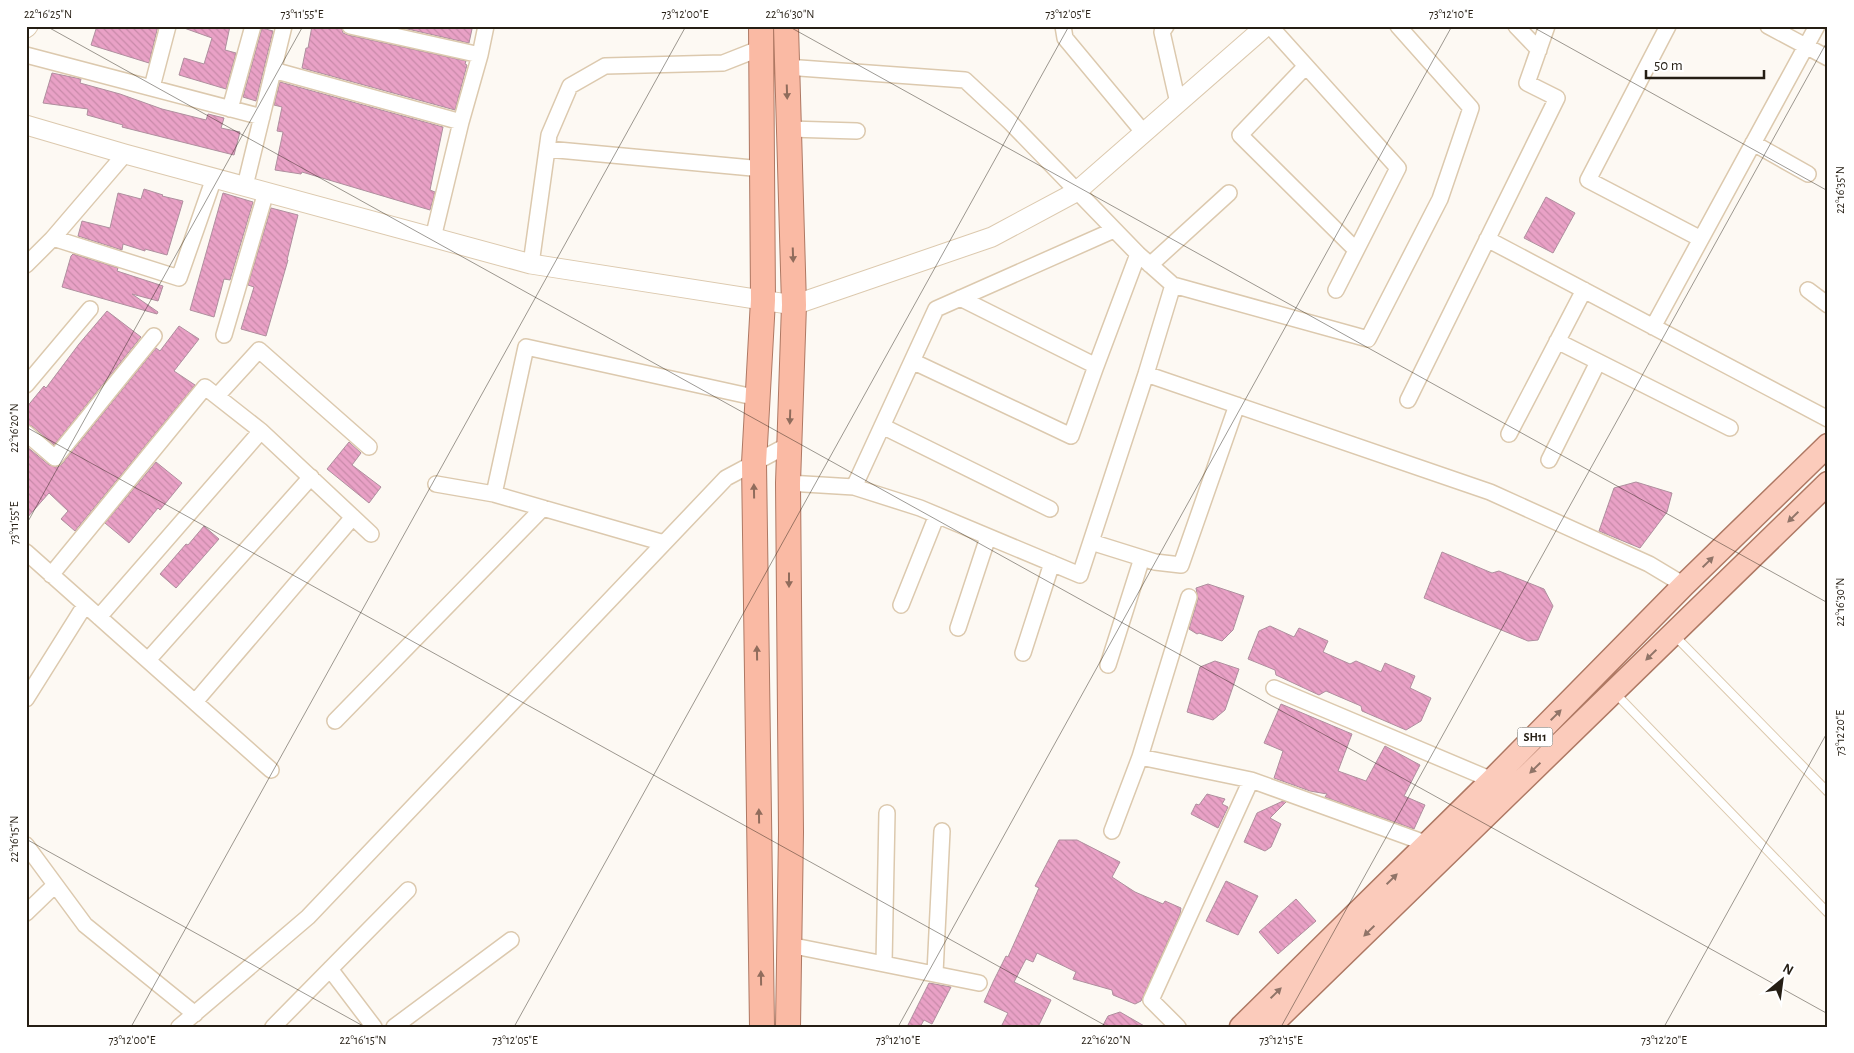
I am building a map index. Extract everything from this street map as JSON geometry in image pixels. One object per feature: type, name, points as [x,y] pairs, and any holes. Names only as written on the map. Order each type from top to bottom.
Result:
[{"type":"highway","points":[[786,26],[794,305],[788,445],[791,832],[788,1027]]},
{"type":"highway","points":[[761,37],[763,300],[754,463],[762,1027]]},
{"type":"main road","name":"SH11","points":[[1241,1027],[1428,844],[1684,585],[1828,445]]},
{"type":"main road","name":"SH11","points":[[1269,1027],[1828,483]]},
{"type":"street","points":[[152,87],[168,26]]},
{"type":"street","points":[[230,109],[253,26]]},
{"type":"street","points":[[245,186],[284,26]]},
{"type":"street","points":[[350,26],[480,55]]},
{"type":"street","points":[[433,238],[486,26]]},
{"type":"street","points":[[1063,26],[1065,38],[1144,133]]},
{"type":"street","points":[[1166,26],[1162,32],[1178,103]]},
{"type":"street","points":[[26,126],[531,264],[794,305],[992,237],[1076,192],[1268,26],[1398,168],[1336,290]]},
{"type":"street","points":[[786,67],[965,80],[1010,122],[1138,254],[1173,285],[1368,339],[1440,199],[1471,108],[1398,26]]},
{"type":"street","points":[[1516,26],[1539,50]]},
{"type":"street","points":[[1408,400],[1557,98],[1528,82],[1547,26]]},
{"type":"street","points":[[1668,26],[1588,180],[1701,239]]},
{"type":"street","points":[[1768,26],[1828,58]]},
{"type":"street","points":[[1653,327],[1817,26]]},
{"type":"street","points":[[531,264],[550,135],[570,86],[605,66],[723,63],[761,37]]},
{"type":"street","points":[[26,55],[262,117]]},
{"type":"street","points":[[1306,66],[1240,136],[1356,250]]},
{"type":"street","points":[[274,70],[461,122]]},
{"type":"street","points":[[789,129],[857,131]]},
{"type":"street","points":[[1753,143],[1808,174]]},
{"type":"street","points":[[547,149],[763,169]]},
{"type":"street","points":[[26,266],[125,154]]},
{"type":"street","points":[[52,238],[179,278],[214,178]]},
{"type":"street","points":[[224,335],[266,192]]},
{"type":"street","points":[[1150,265],[1230,193]]},
{"type":"street","points":[[854,487],[936,309],[1114,230]]},
{"type":"street","points":[[1487,240],[1828,419]]},
{"type":"street","points":[[912,361],[1071,436],[1138,254]]},
{"type":"street","points":[[788,483],[854,487],[937,515],[1080,575],[1173,285]]},
{"type":"street","points":[[1509,434],[1584,290]]},
{"type":"street","points":[[1808,290],[1828,304]]},
{"type":"street","points":[[960,298],[1096,366]]},
{"type":"street","points":[[26,386],[90,309]]},
{"type":"street","points":[[26,433],[55,458],[154,336]]},
{"type":"street","points":[[1557,341],[1730,428]]},
{"type":"street","points":[[494,494],[526,347],[758,398]]},
{"type":"street","points":[[217,396],[259,350],[369,447]]},
{"type":"street","points":[[1549,460],[1598,362]]},
{"type":"street","points":[[1146,374],[1490,492],[1648,564],[1684,585]]},
{"type":"street","points":[[51,575],[205,387],[261,431],[371,534]]},
{"type":"street","points":[[1091,542],[1155,562],[1181,565],[1237,405]]},
{"type":"street","points":[[882,426],[1050,510]]},
{"type":"street","points":[[98,617],[261,431]]},
{"type":"street","points":[[179,1027],[308,917],[726,478],[788,445]]},
{"type":"street","points":[[148,660],[311,477]]},
{"type":"street","points":[[436,484],[494,494],[664,543]]},
{"type":"street","points":[[335,721],[543,508]]},
{"type":"street","points":[[900,604],[937,515]]},
{"type":"street","points":[[195,702],[353,517]]},
{"type":"street","points":[[958,628],[988,537]]},
{"type":"street","points":[[26,552],[271,770]]},
{"type":"street","points":[[1108,665],[1142,558]]},
{"type":"street","points":[[1023,653],[1052,563]]},
{"type":"street","points":[[1112,831],[1140,757],[1189,597]]},
{"type":"street","points":[[26,699],[85,605]]},
{"type":"street","points":[[1274,688],[1492,780]]},
{"type":"street","points":[[1140,757],[1250,780],[1428,844]]},
{"type":"street","points":[[1178,1027],[1151,1000],[1250,780]]},
{"type":"street","points":[[884,963],[887,813]]},
{"type":"street","points":[[936,973],[942,831]]},
{"type":"street","points":[[28,852],[56,885],[85,926],[195,1014]]},
{"type":"street","points":[[26,913],[56,885]]},
{"type":"street","points":[[273,1027],[408,890]]},
{"type":"street","points":[[394,1027],[511,940]]},
{"type":"street","points":[[789,945],[980,983]]},
{"type":"street","points":[[330,969],[374,1027]]},
{"type":"lane","points":[[1673,634],[1828,792]]},
{"type":"lane","points":[[1613,692],[1828,913]]},
{"type":"building","points":[[97,26],[158,26],[149,63],[91,45]]},
{"type":"building","points":[[184,26],[230,26],[225,50],[236,53],[226,89],[179,75],[184,58],[204,64],[212,38],[184,28]]},
{"type":"building","points":[[312,26],[341,26],[343,33],[348,35],[466,61],[465,64],[467,65],[455,110],[302,68]]},
{"type":"building","points":[[394,26],[463,26],[472,29],[469,43]]},
{"type":"building","points":[[262,28],[273,31],[256,101],[243,97]]},
{"type":"building","points":[[52,73],[81,79],[80,83],[120,94],[162,109],[206,120],[208,114],[224,118],[221,128],[240,132],[234,155],[122,127],[123,125],[87,115],[88,109],[43,103]]},
{"type":"building","points":[[280,82],[443,127],[430,190],[435,192],[430,210],[302,172],[301,174],[275,170],[283,132],[277,131],[282,107],[274,105]]},
{"type":"building","points":[[144,189],[183,201],[167,255],[123,244],[122,250],[78,236],[82,221],[110,228],[118,193],[141,199]]},
{"type":"building","points":[[223,193],[253,202],[230,280],[224,279],[214,317],[190,310]]},
{"type":"building","points":[[1546,197],[1575,213],[1553,253],[1524,238]]},
{"type":"building","points":[[271,208],[298,215],[288,260],[266,336],[241,329],[254,287],[248,285]]},
{"type":"building","points":[[73,254],[118,268],[117,271],[163,286],[158,301],[132,294],[158,312],[157,314],[62,287]]},
{"type":"building","points":[[107,311],[141,337],[54,445],[32,426],[26,424],[26,408],[44,386],[46,388]]},
{"type":"building","points":[[179,326],[199,339],[174,371],[195,385],[75,531],[61,519],[68,511],[49,493],[26,519],[26,446],[49,465],[58,467],[62,464],[156,348],[160,351]]},
{"type":"building","points":[[349,442],[361,453],[352,465],[381,487],[369,503],[327,469]]},
{"type":"building","points":[[156,462],[182,483],[129,543],[105,523]]},
{"type":"building","points":[[1636,482],[1672,493],[1667,512],[1640,548],[1599,531],[1614,488]]},
{"type":"building","points":[[204,526],[219,539],[176,588],[160,574]]},
{"type":"building","points":[[1442,552],[1492,573],[1499,571],[1544,589],[1553,606],[1538,640],[1528,641],[1424,598]]},
{"type":"building","points":[[1208,584],[1244,596],[1233,630],[1222,641],[1199,633],[1197,634],[1189,629],[1198,599],[1196,588]]},
{"type":"building","points":[[1270,626],[1294,637],[1299,628],[1328,641],[1323,652],[1350,664],[1356,661],[1381,672],[1385,663],[1415,676],[1410,688],[1431,698],[1421,721],[1406,730],[1362,711],[1361,706],[1326,691],[1319,695],[1276,675],[1275,670],[1248,659],[1259,631]]},
{"type":"building","points":[[1215,661],[1239,669],[1225,710],[1213,720],[1187,712],[1200,667]]},
{"type":"building","points":[[1281,704],[1352,734],[1338,771],[1366,781],[1385,746],[1420,765],[1404,796],[1425,805],[1414,829],[1325,797],[1327,794],[1310,791],[1274,778],[1283,751],[1264,743]]},
{"type":"building","points":[[1207,794],[1225,799],[1222,804],[1228,807],[1218,828],[1191,814],[1196,804],[1199,805]]},
{"type":"building","points":[[1283,801],[1286,802],[1270,818],[1281,824],[1271,847],[1265,851],[1244,842],[1257,813]]},
{"type":"building","points":[[1059,840],[1077,840],[1120,862],[1112,877],[1135,892],[1163,904],[1165,901],[1181,908],[1180,914],[1141,1001],[1135,1004],[1113,995],[1112,990],[1073,979],[1076,972],[1037,953],[1033,962],[1026,959],[1014,982],[1051,1000],[1038,1027],[1001,1027],[1008,1013],[984,1002],[1006,956],[1008,957],[1039,888],[1035,886]]},
{"type":"building","points":[[1226,881],[1258,896],[1238,935],[1206,921]]},
{"type":"building","points":[[1296,899],[1316,921],[1278,954],[1259,932]]},
{"type":"building","points":[[929,983],[951,987],[932,1024],[924,1020],[920,1027],[907,1027]]},
{"type":"building","points":[[1120,1012],[1146,1027],[1102,1027],[1108,1016]]}]
